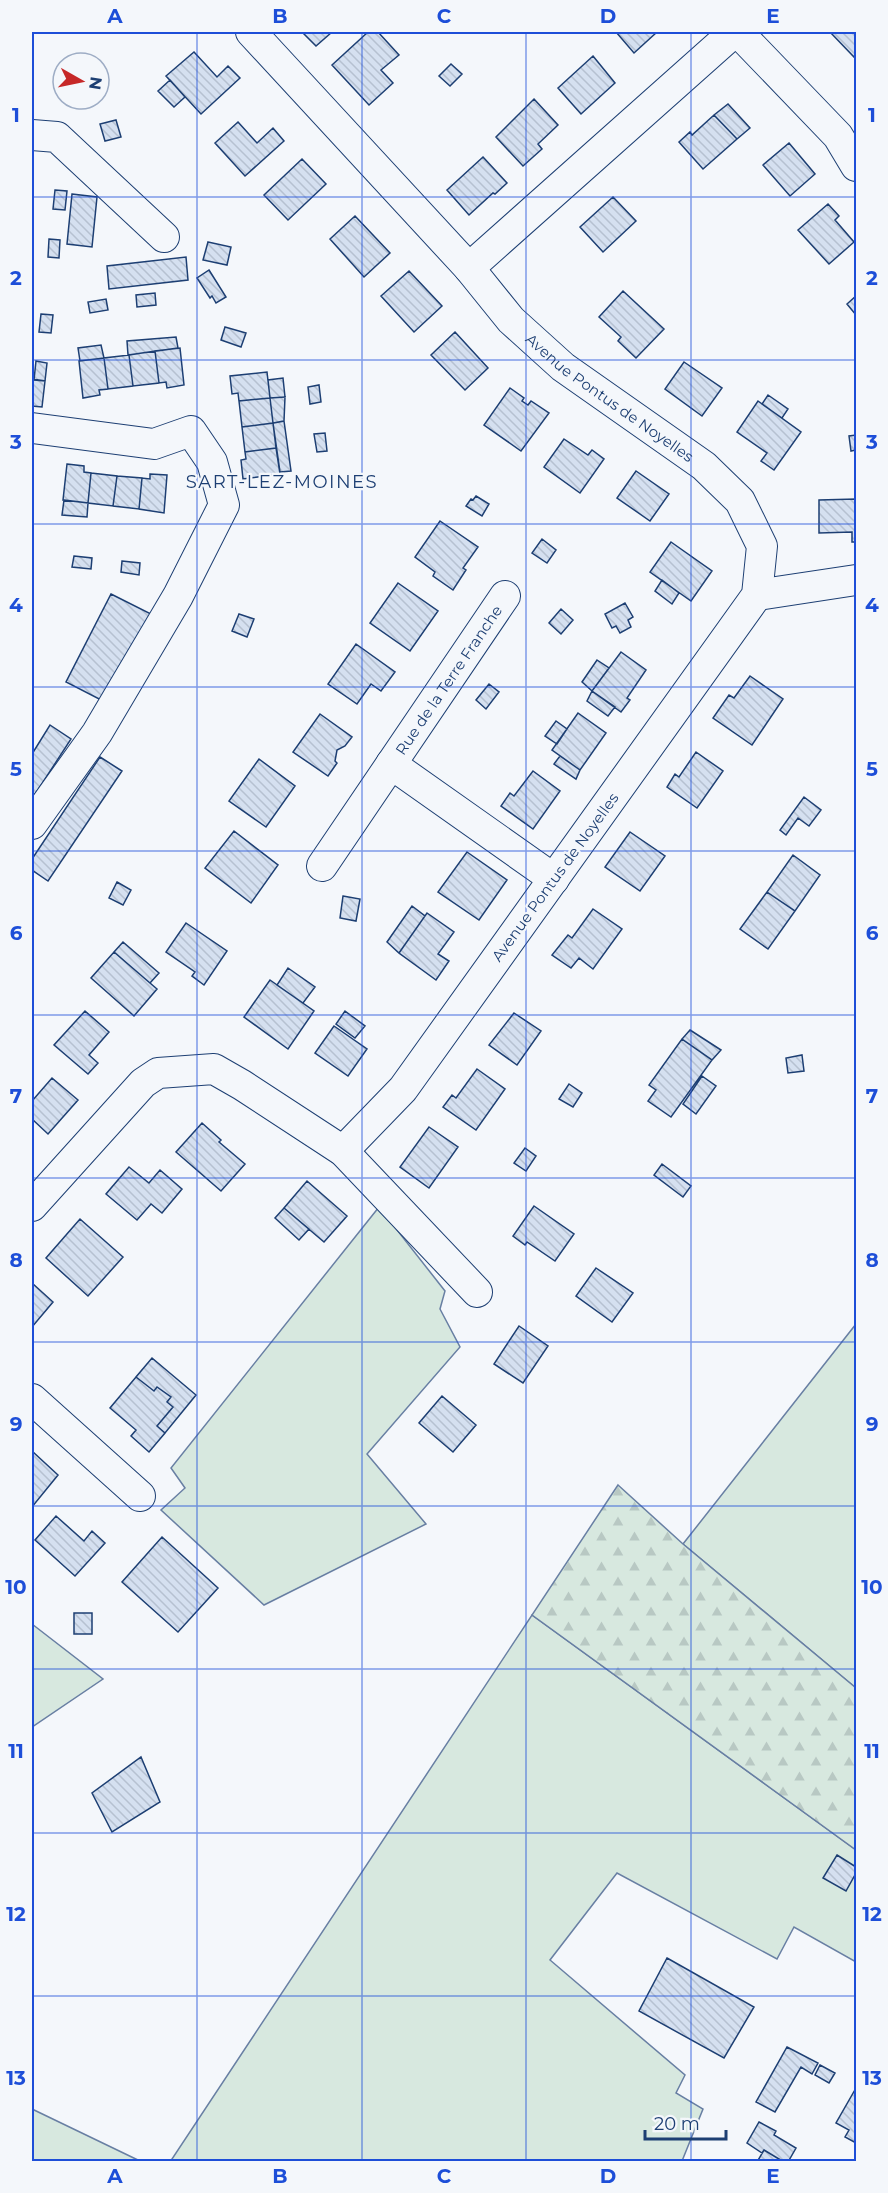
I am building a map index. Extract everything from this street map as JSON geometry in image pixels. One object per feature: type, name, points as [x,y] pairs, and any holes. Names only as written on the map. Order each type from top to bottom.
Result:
[{"type":"street","name":"Avenue Pontus de Noyelles","points":[[251,32],[469,268],[511,320],[563,367],[704,466],[740,501],[762,546],[757,595],[403,1089],[343,1151]]},
{"type":"street","points":[[469,268],[736,32],[838,136],[856,166]]},
{"type":"street","points":[[32,135],[57,137],[164,237]]},
{"type":"street","points":[[32,428],[154,444],[191,431],[212,462],[224,505],[178,596],[97,733],[32,824]]},
{"type":"street","points":[[757,595],[856,580]]},
{"type":"street","name":"Rue de la Terre Franche","points":[[322,866],[505,596]]},
{"type":"street","name":"Rue de la Terre Franche","points":[[391,764],[554,879]]},
{"type":"street","points":[[32,1206],[142,1083],[158,1073],[214,1069],[343,1151],[477,1292]]},
{"type":"street","points":[[32,1399],[140,1496]]},
{"type":"green space","points":[[379,1207],[445,1291],[440,1309],[460,1347],[367,1454],[426,1524],[264,1605],[161,1510],[185,1488],[171,1468]]},
{"type":"green space","points":[[856,1324],[856,1688],[683,1544]]},
{"type":"green space","points":[[618,1485],[683,1544],[856,1688],[856,1850],[532,1615]]},
{"type":"green space","points":[[532,1615],[856,1850],[856,1962],[794,1927],[777,1959],[617,1873],[550,1960],[685,2075],[676,2093],[703,2109],[682,2161],[170,2162]]},
{"type":"green space","points":[[32,1624],[103,1679],[32,1727]]},
{"type":"green space","points":[[32,2109],[140,2161],[32,2161]]},
{"type":"building","points":[[304,32],[332,32],[316,46]]},
{"type":"building","points":[[368,32],[378,32],[399,55],[381,70],[393,83],[369,105],[332,65]]},
{"type":"building","points":[[616,32],[657,32],[634,53]]},
{"type":"building","points":[[830,32],[856,32],[854,57]]},
{"type":"building","points":[[194,52],[217,77],[228,66],[240,78],[201,114],[166,76]]},
{"type":"building","points":[[593,56],[615,83],[581,114],[558,88]]},
{"type":"building","points":[[451,64],[462,74],[450,86],[439,76]]},
{"type":"building","points":[[170,80],[185,97],[174,107],[158,91]]},
{"type":"building","points":[[534,99],[558,125],[538,144],[542,149],[523,166],[496,137]]},
{"type":"building","points":[[728,104],[750,128],[737,139],[714,115]]},
{"type":"building","points":[[714,115],[737,139],[703,169],[679,142],[690,132],[692,135]]},
{"type":"building","points":[[116,120],[121,137],[105,141],[100,124]]},
{"type":"building","points":[[238,122],[257,143],[273,128],[284,141],[245,176],[215,143]]},
{"type":"building","points":[[789,143],[815,174],[790,196],[763,165]]},
{"type":"building","points":[[483,157],[507,183],[469,215],[447,190]]},
{"type":"building","points":[[302,159],[326,184],[288,220],[264,195]]},
{"type":"building","points":[[55,190],[67,191],[65,210],[53,209]]},
{"type":"building","points":[[72,194],[97,197],[92,247],[67,244]]},
{"type":"building","points":[[613,197],[636,221],[603,252],[580,227]]},
{"type":"building","points":[[828,204],[839,216],[835,220],[854,242],[829,264],[798,230]]},
{"type":"building","points":[[355,216],[390,253],[364,277],[330,239]]},
{"type":"building","points":[[49,239],[60,240],[59,258],[48,257]]},
{"type":"building","points":[[208,242],[231,247],[227,265],[203,260]]},
{"type":"building","points":[[186,257],[188,280],[109,289],[107,266]]},
{"type":"building","points":[[209,270],[226,297],[216,303],[197,278]]},
{"type":"building","points":[[409,271],[442,306],[414,332],[381,296]]},
{"type":"building","points":[[623,291],[664,329],[636,358],[618,341],[621,337],[599,317]]},
{"type":"building","points":[[155,293],[156,305],[137,307],[136,295]]},
{"type":"building","points":[[856,296],[856,315],[847,304]]},
{"type":"building","points":[[106,299],[108,310],[90,313],[88,302]]},
{"type":"building","points":[[41,314],[53,315],[51,333],[39,332]]},
{"type":"building","points":[[225,327],[246,333],[241,347],[221,340]]},
{"type":"building","points":[[455,332],[488,368],[465,390],[431,355]]},
{"type":"building","points":[[176,337],[178,348],[128,355],[127,341]]},
{"type":"building","points":[[101,345],[104,358],[80,361],[78,348]]},
{"type":"building","points":[[180,348],[184,385],[167,388],[166,382],[159,383],[155,351]]},
{"type":"building","points":[[155,351],[159,383],[133,386],[129,355]]},
{"type":"building","points":[[129,355],[133,386],[108,389],[104,358]]},
{"type":"building","points":[[104,358],[108,389],[99,390],[100,395],[83,398],[79,361]]},
{"type":"building","points":[[36,361],[47,363],[45,381],[34,380]]},
{"type":"building","points":[[684,362],[722,388],[702,416],[665,389]]},
{"type":"building","points":[[267,372],[270,398],[239,401],[238,393],[232,394],[230,376]]},
{"type":"building","points":[[283,378],[285,397],[270,398],[268,380]]},
{"type":"building","points":[[32,379],[45,381],[42,407],[32,406]]},
{"type":"building","points":[[319,385],[321,402],[310,404],[308,387]]},
{"type":"building","points":[[510,388],[524,398],[522,401],[528,405],[531,401],[549,413],[521,451],[484,425]]},
{"type":"building","points":[[768,395],[788,409],[782,418],[762,404]]},
{"type":"building","points":[[285,397],[284,421],[273,423],[270,398]]},
{"type":"building","points":[[270,398],[273,423],[242,427],[239,401]]},
{"type":"building","points":[[758,401],[801,432],[774,470],[761,461],[767,453],[737,432]]},
{"type":"building","points":[[284,421],[291,471],[280,472],[273,423]]},
{"type":"building","points":[[273,423],[276,448],[245,452],[242,427]]},
{"type":"building","points":[[325,433],[327,451],[317,452],[314,434]]},
{"type":"building","points":[[856,435],[856,450],[851,451],[849,436]]},
{"type":"building","points":[[564,439],[588,455],[592,450],[604,459],[580,493],[544,467]]},
{"type":"building","points":[[276,448],[280,474],[243,479],[241,460],[246,459],[245,452]]},
{"type":"building","points":[[67,464],[84,466],[84,472],[91,473],[88,503],[63,500]]},
{"type":"building","points":[[636,471],[669,494],[650,521],[617,498]]},
{"type":"building","points":[[91,473],[117,476],[113,506],[88,503]]},
{"type":"building","points":[[150,474],[167,475],[164,513],[139,509],[142,478],[150,479]]},
{"type":"building","points":[[117,476],[142,478],[139,509],[113,506]]},
{"type":"building","points":[[476,496],[489,504],[482,516],[466,506]]},
{"type":"building","points":[[856,499],[856,542],[852,542],[852,532],[819,533],[819,500]]},
{"type":"building","points":[[64,500],[88,503],[87,517],[62,515]]},
{"type":"building","points":[[440,521],[478,547],[463,568],[466,570],[453,590],[433,576],[435,572],[415,557]]},
{"type":"building","points":[[542,539],[556,550],[547,563],[532,553]]},
{"type":"building","points":[[671,542],[712,571],[691,601],[650,572]]},
{"type":"building","points":[[74,556],[92,558],[91,569],[72,567]]},
{"type":"building","points":[[122,561],[140,563],[139,575],[121,572]]},
{"type":"building","points":[[662,580],[679,593],[672,604],[655,591]]},
{"type":"building","points":[[398,583],[438,611],[410,651],[370,623]]},
{"type":"building","points":[[111,594],[151,614],[105,702],[66,682]]},
{"type":"building","points":[[625,603],[633,617],[628,620],[631,627],[620,633],[616,626],[612,628],[605,614]]},
{"type":"building","points":[[561,609],[573,620],[561,634],[549,623]]},
{"type":"building","points":[[239,614],[254,619],[247,637],[232,631]]},
{"type":"building","points":[[356,644],[395,672],[381,691],[371,684],[357,704],[328,684]]},
{"type":"building","points":[[621,652],[646,670],[627,698],[630,700],[621,712],[592,691]]},
{"type":"building","points":[[597,660],[609,668],[592,691],[582,682]]},
{"type":"building","points":[[750,676],[783,699],[752,745],[713,718],[729,695],[734,698]]},
{"type":"building","points":[[489,684],[499,692],[486,709],[476,700]]},
{"type":"building","points":[[592,691],[615,707],[608,716],[587,701]]},
{"type":"building","points":[[578,713],[606,733],[580,770],[552,750]]},
{"type":"building","points":[[320,714],[352,737],[345,746],[337,750],[335,761],[337,763],[328,776],[293,752]]},
{"type":"building","points":[[556,721],[567,729],[557,744],[545,736]]},
{"type":"building","points":[[50,725],[71,739],[32,799],[32,754]]},
{"type":"building","points":[[696,752],[723,771],[697,808],[667,787],[675,774],[679,777]]},
{"type":"building","points":[[560,756],[580,770],[576,779],[554,764]]},
{"type":"building","points":[[100,757],[122,771],[48,881],[32,870],[32,859]]},
{"type":"building","points":[[259,759],[295,786],[266,827],[229,801]]},
{"type":"building","points":[[533,771],[560,791],[533,829],[501,806],[510,793],[514,796]]},
{"type":"building","points":[[804,797],[821,810],[809,826],[798,818],[786,835],[780,830]]},
{"type":"building","points":[[234,831],[278,865],[251,903],[205,868]]},
{"type":"building","points":[[630,832],[665,856],[640,891],[605,867]]},
{"type":"building","points":[[467,852],[507,880],[479,920],[438,892]]},
{"type":"building","points":[[793,855],[820,875],[795,911],[767,892]]},
{"type":"building","points":[[117,882],[131,890],[123,905],[109,898]]},
{"type":"building","points":[[767,892],[795,911],[768,949],[740,929]]},
{"type":"building","points":[[343,896],[360,899],[356,921],[340,918]]},
{"type":"building","points":[[412,906],[425,916],[399,953],[387,942]]},
{"type":"building","points":[[593,909],[622,929],[593,969],[579,958],[571,968],[552,955],[568,935],[572,938]]},
{"type":"building","points":[[427,913],[454,932],[438,954],[449,961],[436,980],[399,953]]},
{"type":"building","points":[[186,923],[227,951],[204,985],[192,976],[195,972],[166,952]]},
{"type":"building","points":[[123,942],[159,973],[150,983],[114,952]]},
{"type":"building","points":[[114,952],[157,989],[134,1016],[91,978]]},
{"type":"building","points":[[288,968],[315,987],[303,1003],[277,985]]},
{"type":"building","points":[[270,980],[314,1011],[288,1049],[244,1017]]},
{"type":"building","points":[[85,1011],[109,1032],[89,1055],[98,1063],[88,1074],[54,1045]]},
{"type":"building","points":[[345,1011],[365,1026],[355,1038],[336,1024]]},
{"type":"building","points":[[514,1013],[541,1031],[517,1065],[489,1045]]},
{"type":"building","points":[[334,1026],[367,1049],[348,1076],[315,1053]]},
{"type":"building","points":[[690,1030],[721,1050],[712,1060],[682,1039]]},
{"type":"building","points":[[682,1039],[712,1060],[671,1117],[648,1101],[656,1090],[649,1085]]},
{"type":"building","points":[[802,1055],[804,1071],[788,1073],[786,1058]]},
{"type":"building","points":[[477,1069],[505,1089],[476,1130],[443,1107],[452,1095],[456,1098]]},
{"type":"building","points":[[702,1076],[716,1086],[696,1114],[683,1104]]},
{"type":"building","points":[[52,1078],[78,1100],[48,1134],[32,1119],[32,1101]]},
{"type":"building","points":[[569,1084],[582,1093],[573,1107],[559,1099]]},
{"type":"building","points":[[202,1123],[221,1140],[219,1142],[245,1164],[221,1191],[176,1152]]},
{"type":"building","points":[[429,1127],[458,1147],[429,1188],[400,1167]]},
{"type":"building","points":[[525,1148],[536,1156],[526,1171],[514,1163]]},
{"type":"building","points":[[662,1164],[691,1186],[683,1197],[654,1175]]},
{"type":"building","points":[[129,1167],[149,1183],[160,1170],[182,1189],[162,1213],[151,1204],[137,1220],[106,1194]]},
{"type":"building","points":[[307,1181],[347,1216],[324,1242],[284,1208]]},
{"type":"building","points":[[534,1206],[574,1234],[555,1261],[527,1242],[525,1245],[513,1236]]},
{"type":"building","points":[[284,1208],[309,1229],[299,1240],[275,1218]]},
{"type":"building","points":[[80,1219],[123,1257],[88,1296],[46,1258]]},
{"type":"building","points":[[596,1268],[633,1293],[612,1322],[576,1296]]},
{"type":"building","points":[[32,1283],[53,1302],[32,1327]]},
{"type":"building","points":[[519,1326],[548,1346],[523,1383],[494,1364]]},
{"type":"building","points":[[152,1358],[196,1395],[165,1433],[157,1426],[173,1407],[167,1402],[171,1397],[157,1387],[154,1391],[136,1377]]},
{"type":"building","points":[[136,1377],[154,1391],[157,1387],[171,1397],[167,1402],[173,1407],[157,1426],[165,1433],[149,1452],[131,1436],[136,1430],[110,1408]]},
{"type":"building","points":[[442,1396],[476,1425],[453,1452],[419,1423]]},
{"type":"building","points":[[32,1451],[58,1475],[32,1507]]},
{"type":"building","points":[[56,1516],[84,1541],[92,1531],[105,1543],[75,1576],[35,1540]]},
{"type":"building","points":[[162,1537],[218,1588],[178,1632],[122,1582]]},
{"type":"building","points":[[74,1613],[92,1613],[92,1634],[74,1634]]},
{"type":"building","points":[[141,1757],[160,1802],[112,1832],[92,1793]]},
{"type":"building","points":[[837,1855],[856,1867],[856,1873],[846,1891],[823,1878]]},
{"type":"building","points":[[667,1958],[754,2007],[724,2058],[639,2011]]},
{"type":"building","points":[[787,2047],[818,2063],[812,2074],[801,2067],[775,2112],[756,2102]]},
{"type":"building","points":[[820,2065],[835,2073],[829,2083],[815,2075]]},
{"type":"building","points":[[856,2088],[856,2143],[845,2137],[849,2130],[836,2123]]},
{"type":"building","points":[[759,2122],[776,2131],[774,2135],[796,2148],[788,2162],[764,2150],[762,2153],[747,2143]]},
{"type":"building","points":[[764,2150],[784,2162],[757,2162]]},
{"type":"district","name":"SART-LEZ-MOINES","points":[[282,482]]}]
